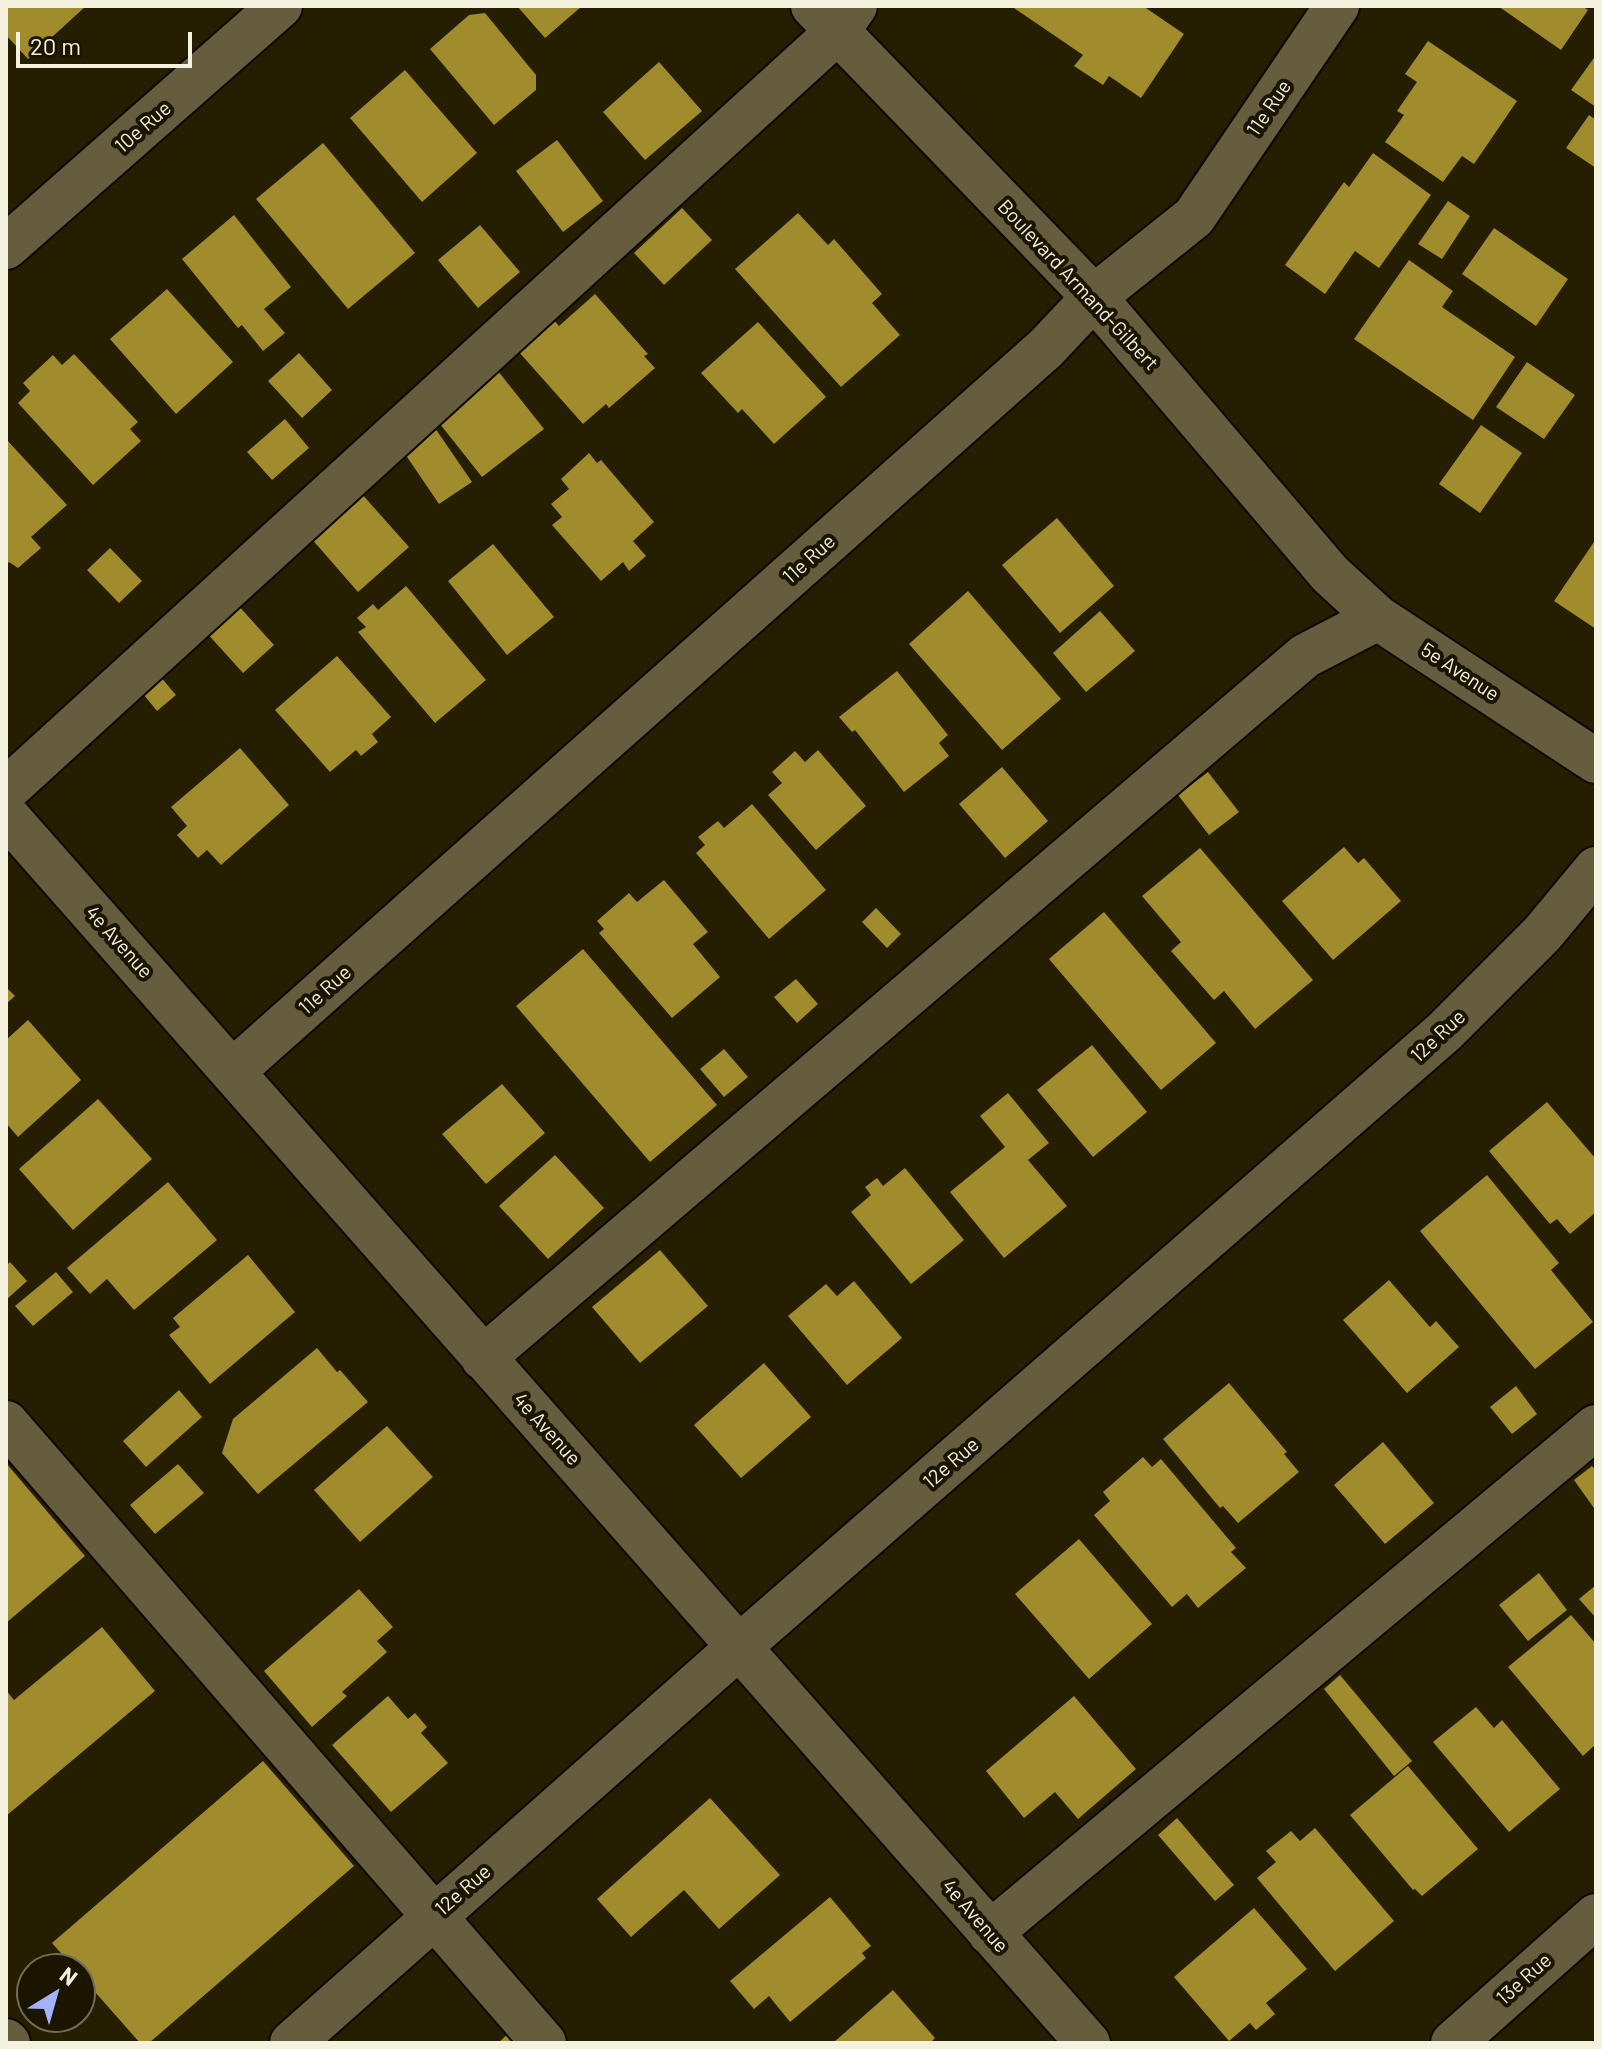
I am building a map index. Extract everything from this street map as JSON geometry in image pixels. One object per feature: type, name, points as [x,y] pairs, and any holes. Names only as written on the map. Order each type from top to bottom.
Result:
[{"type":"street","name":"10e Rue","points":[[6,247],[280,6]]},
{"type":"street","name":"11e Rue","points":[[233,1071],[1046,348],[1094,297],[1194,217],[1337,6]]},
{"type":"street","name":"Boulevard Armand-Gilbert","points":[[835,15],[1094,297],[1330,574]]},
{"type":"street","points":[[6,790],[835,15]]},
{"type":"street","name":"5e Avenue","points":[[1330,574],[1378,618],[1596,761]]},
{"type":"street","points":[[483,1358],[1305,656],[1378,618]]},
{"type":"street","name":"4e Avenue","points":[[6,815],[1088,2043]]},
{"type":"street","name":"12e Rue","points":[[292,2043],[740,1646],[1445,1031],[1542,934],[1596,869]]},
{"type":"street","points":[[6,1423],[544,2043]]},
{"type":"street","points":[[990,1933],[1596,1427]]},
{"type":"street","name":"13e Rue","points":[[1453,2043],[1596,1916]]},
{"type":"building","points":[[6,6],[86,6],[28,59],[6,35]]},
{"type":"building","points":[[517,6],[582,6],[545,38]]},
{"type":"building","points":[[1011,6],[1143,6],[1184,34],[1141,98],[1109,76],[1103,85],[1074,66],[1083,55]]},
{"type":"building","points":[[1498,6],[1582,6],[1588,10],[1561,50]]},
{"type":"building","points":[[485,13],[536,75],[536,90],[494,125],[430,49],[469,15]]},
{"type":"building","points":[[1428,41],[1517,101],[1474,164],[1462,156],[1443,182],[1385,142],[1404,115],[1397,111],[1417,82],[1405,74]]},
{"type":"building","points":[[1596,55],[1596,107],[1571,90]]},
{"type":"building","points":[[659,62],[702,111],[645,160],[603,112]]},
{"type":"building","points":[[405,70],[477,153],[422,202],[350,118]]},
{"type":"building","points":[[1589,115],[1596,120],[1596,168],[1566,148]]},
{"type":"building","points":[[557,140],[603,201],[563,232],[516,171]]},
{"type":"building","points":[[323,143],[415,253],[348,309],[256,199]]},
{"type":"building","points":[[1373,153],[1431,195],[1379,268],[1355,251],[1325,294],[1285,265],[1344,182],[1349,187]]},
{"type":"building","points":[[1448,201],[1470,216],[1442,259],[1418,244]]},
{"type":"building","points":[[682,208],[712,240],[664,285],[634,253]]},
{"type":"building","points":[[798,213],[828,245],[834,239],[882,294],[872,303],[900,335],[841,387],[735,269]]},
{"type":"building","points":[[234,215],[291,287],[264,309],[285,333],[263,351],[242,325],[238,328],[182,259]]},
{"type":"building","points":[[480,225],[520,272],[478,308],[438,260]]},
{"type":"building","points":[[1494,228],[1568,279],[1536,326],[1462,274]]},
{"type":"building","points":[[1409,260],[1453,291],[1442,307],[1515,357],[1473,420],[1354,339]]},
{"type":"building","points":[[167,289],[233,362],[176,414],[110,339]]},
{"type":"building","points":[[595,294],[648,354],[644,356],[655,368],[609,408],[606,404],[583,424],[518,351],[553,319],[559,326]]},
{"type":"building","points":[[758,322],[826,397],[774,444],[742,409],[738,413],[701,373]]},
{"type":"building","points":[[299,353],[332,390],[302,418],[268,381]]},
{"type":"building","points":[[74,354],[138,422],[130,429],[141,441],[93,485],[18,403],[30,391],[23,383],[53,355],[62,365]]},
{"type":"building","points":[[1527,362],[1575,395],[1544,439],[1496,407]]},
{"type":"building","points":[[498,371],[544,429],[482,477],[436,419]]},
{"type":"building","points":[[285,419],[309,448],[272,480],[247,452]]},
{"type":"building","points":[[1481,425],[1522,453],[1480,513],[1439,484]]},
{"type":"building","points":[[435,428],[472,482],[439,504],[403,451]]},
{"type":"building","points":[[6,439],[67,505],[31,537],[41,548],[18,568],[9,562],[6,565]]},
{"type":"building","points":[[589,453],[597,463],[601,460],[654,522],[633,541],[646,556],[629,571],[623,562],[601,581],[552,525],[562,517],[551,504],[569,489],[561,479]]},
{"type":"building","points":[[361,493],[409,547],[358,592],[310,537]]},
{"type":"building","points":[[1057,518],[1114,586],[1060,633],[1002,565]]},
{"type":"building","points":[[1596,539],[1596,629],[1554,601]]},
{"type":"building","points":[[493,544],[554,617],[507,655],[448,581]]},
{"type":"building","points":[[110,548],[142,581],[119,603],[87,570]]},
{"type":"building","points":[[406,586],[486,680],[435,723],[358,632],[366,627],[357,618],[373,604],[378,610]]},
{"type":"building","points":[[968,591],[1061,699],[1002,750],[909,644]]},
{"type":"building","points":[[236,603],[274,645],[243,673],[205,631]]},
{"type":"building","points":[[1100,611],[1135,651],[1086,692],[1053,653]]},
{"type":"building","points":[[337,656],[391,717],[372,734],[378,742],[361,756],[356,750],[330,772],[275,710]]},
{"type":"building","points":[[153,668],[176,695],[157,711],[135,684]]},
{"type":"building","points":[[897,671],[948,735],[939,743],[949,756],[904,792],[855,730],[852,732],[839,717]]},
{"type":"building","points":[[240,748],[289,805],[221,865],[207,850],[198,858],[177,835],[187,826],[171,807]]},
{"type":"building","points":[[818,750],[866,806],[816,850],[768,795],[782,783],[772,772],[795,751],[805,762]]},
{"type":"building","points":[[1002,767],[1048,821],[1005,858],[959,804]]},
{"type":"building","points":[[1208,772],[1239,812],[1209,835],[1178,795]]},
{"type":"building","points":[[752,804],[826,890],[769,939],[696,853],[705,845],[698,837],[718,821],[724,828]]},
{"type":"building","points":[[1344,847],[1358,863],[1364,858],[1401,901],[1333,960],[1282,901]]},
{"type":"building","points":[[1200,848],[1313,980],[1255,1029],[1224,991],[1214,1000],[1171,951],[1181,942],[1142,896]]},
{"type":"building","points":[[664,880],[708,932],[693,944],[720,977],[672,1018],[599,933],[604,929],[597,921],[629,893],[637,902]]},
{"type":"building","points":[[876,908],[901,934],[887,948],[862,922]]},
{"type":"building","points":[[1104,912],[1216,1043],[1161,1090],[1049,959]]},
{"type":"building","points":[[583,949],[717,1105],[650,1162],[516,1006]]},
{"type":"building","points":[[796,979],[818,1004],[797,1023],[774,997]]},
{"type":"building","points":[[6,987],[15,996],[6,1004]]},
{"type":"building","points":[[28,1020],[81,1080],[18,1137],[6,1123],[6,1040]]},
{"type":"building","points":[[1092,1045],[1147,1112],[1093,1157],[1037,1090]]},
{"type":"building","points":[[724,1049],[748,1077],[724,1097],[700,1069]]},
{"type":"building","points":[[502,1084],[545,1133],[486,1184],[442,1134]]},
{"type":"building","points":[[1008,1093],[1049,1143],[1028,1160],[1067,1206],[1004,1258],[950,1192],[1005,1147],[980,1116]]},
{"type":"building","points":[[98,1099],[152,1159],[73,1230],[19,1169]]},
{"type":"building","points":[[1547,1102],[1596,1159],[1596,1212],[1570,1234],[1557,1219],[1550,1224],[1489,1151]]},
{"type":"building","points":[[555,1155],[604,1208],[548,1259],[499,1206]]},
{"type":"building","points":[[905,1168],[964,1240],[911,1284],[851,1212],[871,1195],[865,1187],[877,1178],[883,1186]]},
{"type":"building","points":[[1487,1175],[1559,1263],[1551,1270],[1593,1322],[1535,1369],[1420,1231]]},
{"type":"building","points":[[168,1182],[217,1240],[134,1310],[107,1279],[90,1294],[67,1268]]},
{"type":"building","points":[[660,1250],[708,1306],[640,1363],[592,1307]]},
{"type":"building","points":[[248,1255],[295,1312],[210,1384],[169,1335],[180,1327],[173,1318]]},
{"type":"building","points":[[10,1262],[27,1281],[6,1300],[6,1266]]},
{"type":"building","points":[[56,1272],[73,1292],[33,1326],[15,1306]]},
{"type":"building","points":[[1389,1280],[1430,1327],[1436,1321],[1459,1347],[1407,1393],[1343,1320]]},
{"type":"building","points":[[854,1281],[902,1338],[847,1385],[788,1316],[826,1284],[837,1296]]},
{"type":"building","points":[[317,1348],[368,1402],[258,1494],[222,1453],[233,1419]]},
{"type":"building","points":[[764,1363],[811,1417],[741,1478],[694,1425]]},
{"type":"building","points":[[1229,1383],[1287,1452],[1284,1454],[1299,1472],[1238,1523],[1223,1506],[1220,1508],[1163,1439]]},
{"type":"building","points":[[1516,1386],[1537,1414],[1512,1434],[1490,1407]]},
{"type":"building","points":[[179,1390],[202,1417],[146,1467],[123,1441]]},
{"type":"building","points":[[387,1426],[433,1477],[360,1542],[314,1490]]},
{"type":"building","points":[[1383,1442],[1434,1503],[1385,1544],[1334,1485]]},
{"type":"building","points":[[1143,1457],[1152,1467],[1161,1459],[1236,1548],[1231,1552],[1246,1568],[1198,1608],[1187,1594],[1172,1607],[1094,1515],[1110,1501],[1103,1492]]},
{"type":"building","points":[[6,1463],[85,1556],[6,1623]]},
{"type":"building","points":[[178,1464],[204,1493],[155,1534],[130,1505]]},
{"type":"building","points":[[1592,1466],[1596,1471],[1596,1511],[1574,1480]]},
{"type":"building","points":[[1079,1539],[1152,1624],[1089,1679],[1015,1594]]},
{"type":"building","points":[[1539,1573],[1567,1610],[1528,1641],[1499,1605]]},
{"type":"building","points":[[1596,1585],[1596,1618],[1579,1599]]},
{"type":"building","points":[[359,1589],[393,1627],[377,1641],[387,1652],[342,1692],[347,1696],[312,1727],[264,1671]]},
{"type":"building","points":[[1571,1615],[1596,1644],[1596,1744],[1583,1756],[1508,1667]]},
{"type":"building","points":[[102,1627],[155,1691],[6,1816],[6,1690],[14,1700]]},
{"type":"building","points":[[1340,1675],[1412,1761],[1394,1776],[1324,1689]]},
{"type":"building","points":[[388,1696],[408,1719],[415,1713],[427,1727],[421,1733],[448,1763],[391,1812],[332,1745]]},
{"type":"building","points":[[1074,1696],[1136,1769],[1078,1819],[1055,1792],[1024,1818],[986,1771]]},
{"type":"building","points":[[1476,1707],[1494,1728],[1502,1720],[1560,1789],[1509,1832],[1433,1742]]},
{"type":"building","points":[[263,1761],[354,1866],[149,2043],[140,2043],[96,1993],[96,1953],[61,1953],[52,1943]]},
{"type":"building","points":[[1408,1766],[1478,1849],[1422,1896],[1413,1890],[1350,1815]]},
{"type":"building","points":[[710,1798],[780,1875],[719,1929],[684,1890],[631,1937],[597,1899]]},
{"type":"building","points":[[1177,1818],[1234,1885],[1215,1901],[1158,1835]]},
{"type":"building","points":[[1315,1828],[1394,1921],[1335,1971],[1257,1878],[1276,1862],[1266,1851],[1291,1831],[1300,1841]]},
{"type":"building","points":[[830,1897],[871,1946],[862,1953],[866,1958],[790,2022],[769,1996],[754,2009],[730,1981]]},
{"type":"building","points":[[1254,1908],[1307,1969],[1266,2003],[1275,2014],[1256,2030],[1250,2023],[1229,2041],[1174,1977]]},
{"type":"building","points":[[893,1990],[935,2038],[930,2043],[833,2043]]},
{"type":"building","points":[[510,2032],[519,2043],[498,2043]]}]
